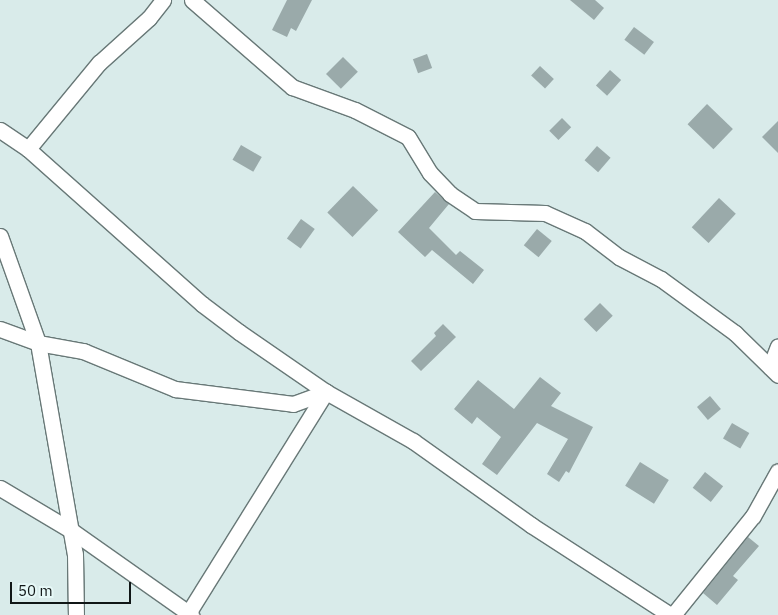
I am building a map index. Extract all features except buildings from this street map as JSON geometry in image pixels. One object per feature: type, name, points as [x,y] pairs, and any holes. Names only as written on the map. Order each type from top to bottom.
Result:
[{"type":"street","points":[[28,149],[99,63],[149,18],[163,0]]},
{"type":"street","points":[[192,0],[292,87],[355,110],[408,137],[430,172],[450,194],[475,211],[546,213],[585,231],[619,257],[661,279],[735,333],[774,371]]},
{"type":"street","points":[[0,130],[28,149],[202,304],[326,392],[413,441],[531,525],[672,615],[753,516],[778,471]]},
{"type":"street","points":[[0,236],[38,343],[72,531],[76,615]]},
{"type":"street","points":[[0,329],[38,343],[84,351],[175,389],[293,404],[326,392]]},
{"type":"street","points":[[774,371],[778,346]]},
{"type":"street","points":[[0,488],[72,531],[189,614],[326,392]]}]
